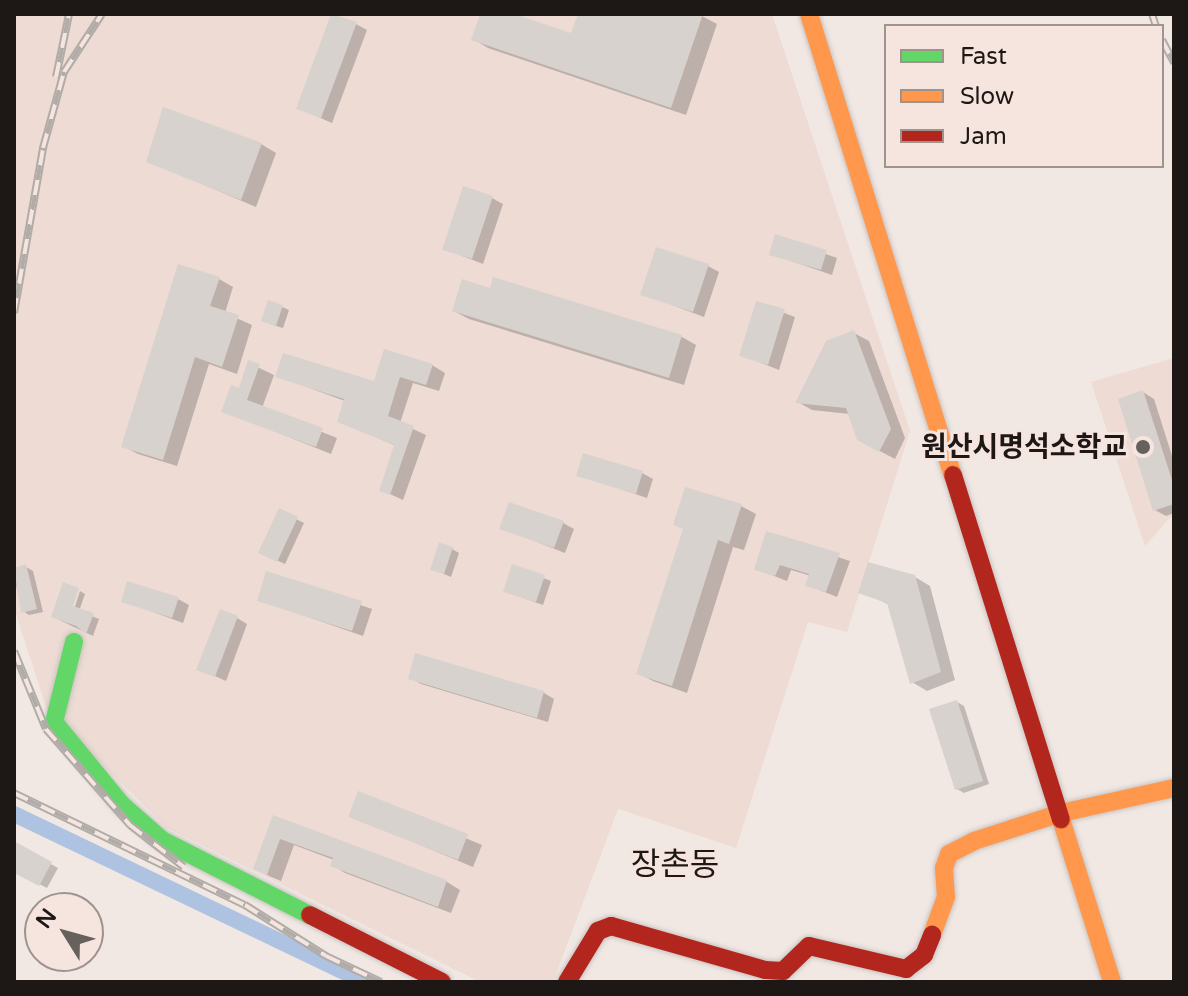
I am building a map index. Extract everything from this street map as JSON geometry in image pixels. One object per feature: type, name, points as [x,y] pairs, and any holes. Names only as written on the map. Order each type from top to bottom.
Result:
[{"type":"street","points":[[809,14],[1112,982]]},
{"type":"street","points":[[74,642],[54,722],[121,804],[162,840],[442,982]]},
{"type":"street","points":[[567,982],[598,931],[611,926],[765,970],[783,971],[809,946],[906,969],[924,955],[946,897],[944,868],[949,854],[974,841],[1061,813],[1174,788]]},
{"type":"shaded area","points":[[14,14],[772,14],[910,431],[847,632],[808,622],[736,848],[618,809],[553,982],[480,982],[167,828],[47,710],[14,608]]},
{"type":"shaded area","name":"원산시명석소학교","points":[[1174,358],[1174,513],[1145,546],[1091,382]]},
{"type":"building","points":[[331,14],[357,22],[321,118],[296,109]]},
{"type":"building","points":[[480,14],[514,14],[571,33],[578,14],[703,14],[671,108],[471,40]]},
{"type":"building","points":[[163,107],[262,143],[241,200],[146,162]]},
{"type":"building","points":[[463,186],[493,196],[472,259],[442,250]]},
{"type":"building","points":[[775,234],[827,250],[821,270],[769,255]]},
{"type":"building","points":[[656,247],[709,264],[693,312],[640,295]]},
{"type":"building","points":[[178,264],[220,277],[210,306],[239,315],[222,367],[195,357],[163,460],[121,447]]},
{"type":"building","points":[[493,277],[682,335],[669,378],[452,311],[462,279],[490,288]]},
{"type":"building","points":[[268,300],[283,305],[276,326],[261,321]]},
{"type":"building","points":[[756,301],[785,309],[768,365],[739,356]]},
{"type":"building","points":[[854,330],[891,429],[879,452],[857,440],[846,408],[795,403],[826,341]]},
{"type":"building","points":[[384,349],[433,364],[426,385],[400,377],[388,416],[414,426],[390,495],[379,491],[394,445],[337,422],[344,399],[275,377],[283,353],[374,381]]},
{"type":"building","points":[[248,360],[260,364],[247,400],[323,428],[316,447],[221,412],[231,385],[239,388]]},
{"type":"building","points":[[1143,390],[1174,486],[1174,504],[1153,511],[1118,399]]},
{"type":"building","points":[[583,453],[643,471],[636,494],[576,476]]},
{"type":"building","points":[[685,487],[742,504],[729,544],[718,540],[672,686],[636,674],[683,529],[673,525]]},
{"type":"building","points":[[509,502],[564,521],[554,548],[499,529]]},
{"type":"building","points":[[279,508],[298,517],[277,562],[258,553]]},
{"type":"building","points":[[766,531],[840,553],[826,592],[805,586],[809,574],[780,565],[775,576],[754,570]]},
{"type":"building","points":[[439,542],[453,547],[444,574],[430,570]]},
{"type":"building","points":[[868,562],[915,575],[941,672],[910,684],[887,603],[858,593]]},
{"type":"building","points":[[26,564],[37,609],[21,613],[14,568]]},
{"type":"building","points":[[512,564],[545,575],[536,602],[503,592]]},
{"type":"building","points":[[266,571],[362,601],[352,631],[257,601]]},
{"type":"building","points":[[127,581],[179,597],[172,618],[121,602]]},
{"type":"building","points":[[63,582],[79,588],[73,606],[94,613],[86,634],[76,626],[51,617]]},
{"type":"building","points":[[220,609],[238,616],[215,677],[196,670]]},
{"type":"building","points":[[415,653],[544,691],[537,718],[408,679]]},
{"type":"building","points":[[957,700],[983,781],[955,790],[929,709]]},
{"type":"building","points":[[358,791],[468,834],[458,860],[348,817]]},
{"type":"building","points":[[273,815],[447,880],[438,907],[330,866],[333,858],[280,839],[267,875],[253,869]]},
{"type":"building","points":[[14,841],[52,862],[39,886],[14,873]]},
{"type":"waterway","points":[[14,814],[364,982]]},
{"type":"railway","points":[[56,77],[69,14]]},
{"type":"railway","points":[[14,313],[43,148],[64,72],[102,14]]},
{"type":"railway","points":[[1152,14],[1155,24]]},
{"type":"railway","points":[[1164,44],[1174,63]]},
{"type":"railway","points":[[14,651],[46,729],[130,825],[184,867]]},
{"type":"railway","points":[[14,793],[245,905],[326,956],[381,982]]},
{"type":"traffic: fast","points":[[74,642],[54,722],[121,804],[162,840],[310,915]]},
{"type":"traffic: slow","points":[[809,14],[953,475]]},
{"type":"traffic: slow","points":[[932,935],[946,897],[944,868],[949,854],[974,841],[1061,813],[1174,788]]},
{"type":"traffic: slow","points":[[1061,819],[1112,982]]},
{"type":"traffic: jam","points":[[953,475],[1061,819]]},
{"type":"traffic: jam","points":[[310,915],[442,982]]},
{"type":"traffic: jam","points":[[567,982],[598,931],[611,926],[765,970],[783,971],[809,946],[906,969],[924,955],[932,935]]},
{"type":"place","name":"원산시명석소학교","points":[[1143,447]]},
{"type":"district","name":"장촌동","points":[[675,865]]}]
